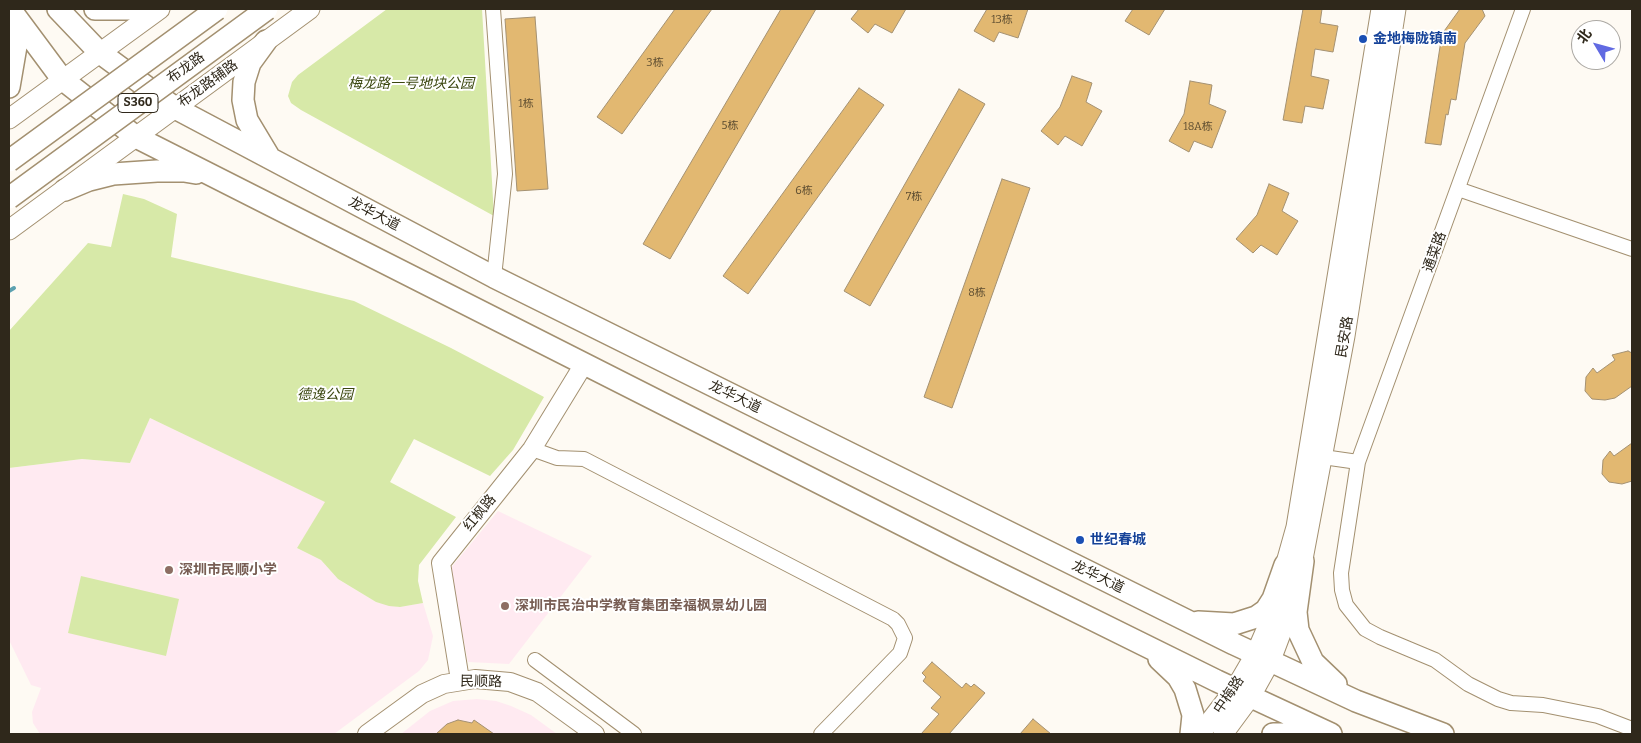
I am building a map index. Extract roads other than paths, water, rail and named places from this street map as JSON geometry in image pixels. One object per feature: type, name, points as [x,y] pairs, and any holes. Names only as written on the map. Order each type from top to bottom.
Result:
[{"type":"main road","name":"龙华大道","points":[[58,9],[99,52],[175,108],[494,277],[1178,617],[1356,700],[1443,734]]},
{"type":"main road","points":[[95,9],[138,9]]},
{"type":"main road","points":[[9,119],[160,9]]},
{"type":"main road","name":"S360","points":[[9,161],[217,9]]},
{"type":"main road","name":"布龙路","points":[[9,198],[267,9]]},
{"type":"main road","name":"布龙路辅路","points":[[9,230],[310,9]]},
{"type":"main road","name":"民安路","points":[[1263,657],[1297,591],[1294,563],[1296,527],[1380,9]]},
{"type":"main road","name":"民安路","points":[[1294,563],[1323,457],[1345,336],[1396,9]]},
{"type":"main road","points":[[14,16],[62,79],[136,137],[1142,644],[1331,734]]},
{"type":"main road","points":[[9,87],[14,16]]},
{"type":"main road","points":[[266,41],[250,63],[244,82],[243,100],[247,120],[255,136],[272,159]]},
{"type":"main road","points":[[64,190],[89,180],[133,172],[184,170],[215,178]]},
{"type":"main road","points":[[1178,617],[1220,624],[1250,620],[1266,610],[1294,563]]},
{"type":"main road","points":[[1294,563],[1298,630],[1313,662],[1356,700]]},
{"type":"main road","points":[[1142,644],[1178,677],[1185,689],[1193,715],[1191,734]]},
{"type":"main road","name":"中梅路","points":[[1223,734],[1263,657]]},
{"type":"main road","name":"中梅路","points":[[1200,734],[1243,693]]},
{"type":"main road","points":[[1273,734],[1315,734]]},
{"type":"street","points":[[493,9],[505,174],[494,277]]},
{"type":"street","name":"通菜路","points":[[1523,9],[1358,462],[1341,573],[1342,590],[1346,606],[1365,629],[1380,638],[1436,660],[1468,684],[1498,699],[1511,703],[1543,705],[1598,716],[1632,729]]},
{"type":"street","points":[[1458,189],[1632,249]]},
{"type":"street","name":"红枫路","points":[[460,680],[440,563],[532,449],[584,364]]},
{"type":"street","points":[[532,449],[557,458],[575,457],[584,459],[893,619],[898,624],[905,638],[900,653],[821,734]]},
{"type":"street","points":[[1323,457],[1358,462]]},
{"type":"street","points":[[535,660],[634,734]]},
{"type":"street","name":"民顺路","points":[[367,734],[422,694],[460,680],[510,682],[525,687],[537,692],[595,734]]},
{"type":"waterway","points":[[9,291],[14,288]]},
{"type":"place","name":"金地梅陇镇南","points":[[1363,39]]},
{"type":"place","name":"世纪春城","points":[[1080,540]]},
{"type":"place","name":"深圳市民顺小学","points":[[169,570]]},
{"type":"place","name":"深圳市民治中学教育集团幸福枫景幼儿园","points":[[505,606]]},
{"type":"park label","name":"梅龙路一号地块公园","points":[[411,84]]},
{"type":"park label","name":"德逸公园","points":[[325,395]]}]
